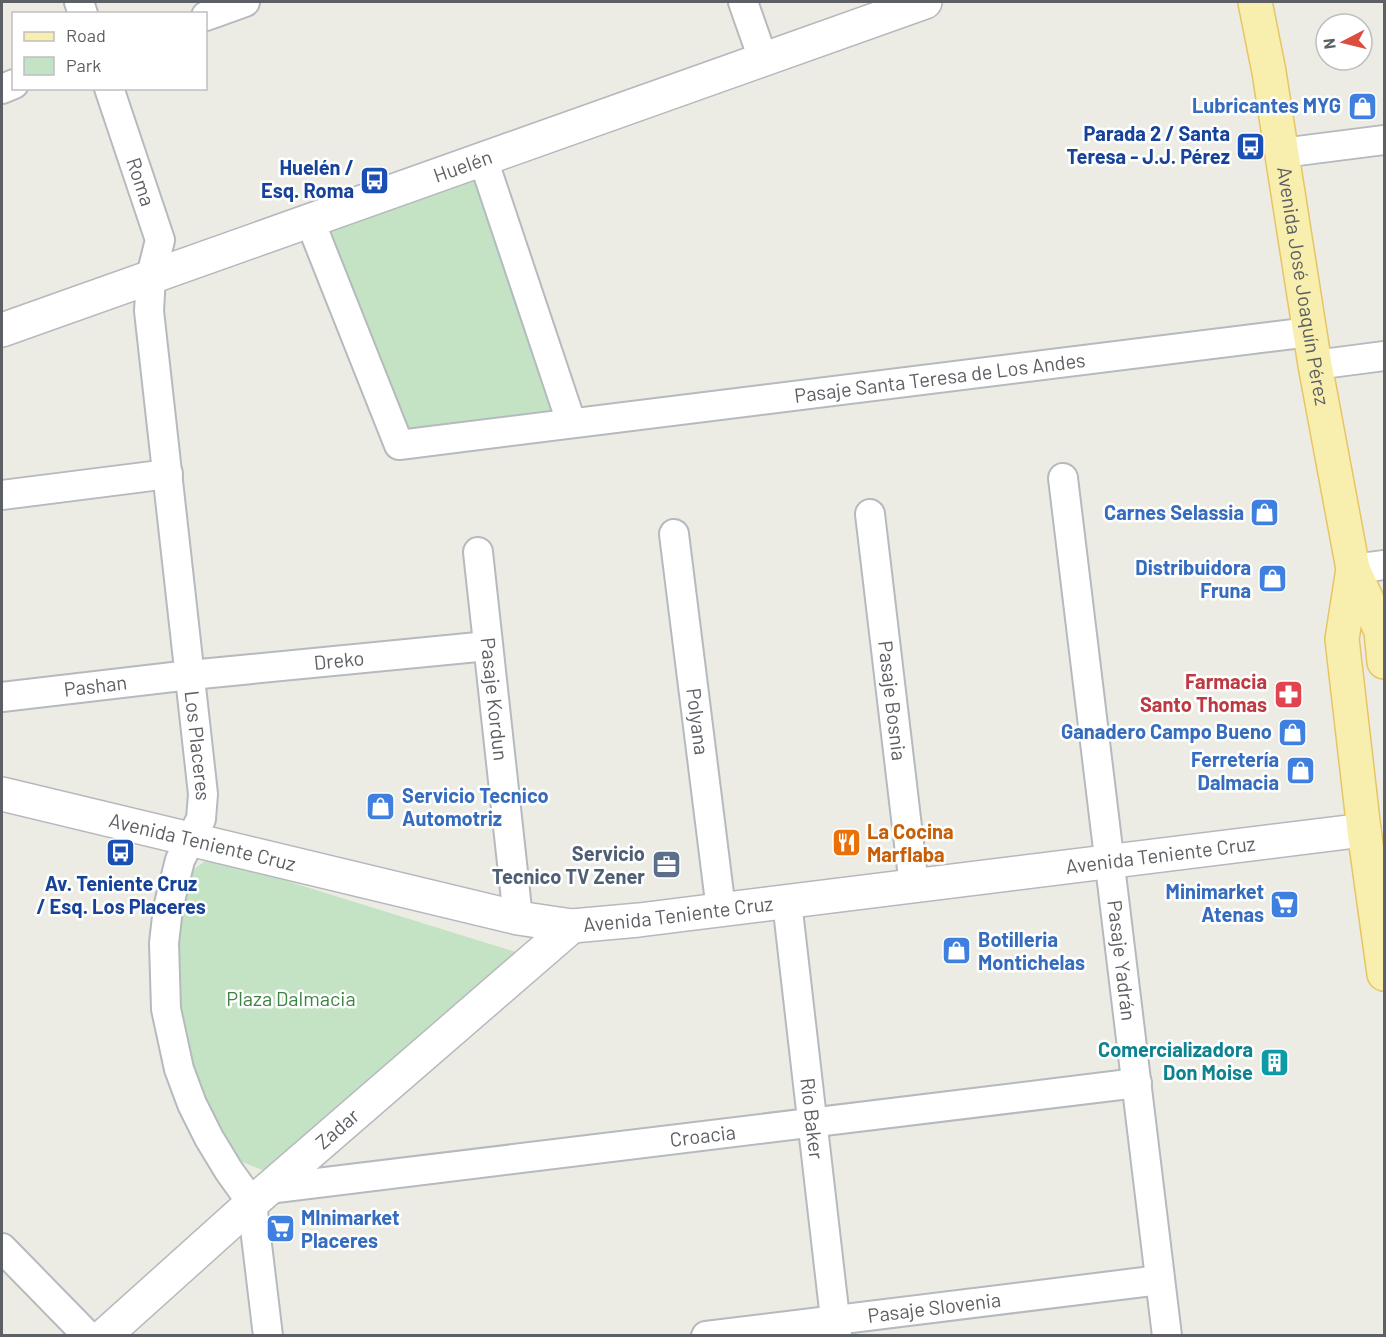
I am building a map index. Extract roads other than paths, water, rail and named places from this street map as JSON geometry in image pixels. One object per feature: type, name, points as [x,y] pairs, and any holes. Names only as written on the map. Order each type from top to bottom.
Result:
[{"type":"main road","name":"Huelén","points":[[2,330],[925,2]]},
{"type":"main road","name":"Avenida José Joaquín Pérez","points":[[1255,2],[1282,153],[1315,364],[1369,567],[1384,662]]},
{"type":"main road","name":"Avenida José Joaquín Pérez","points":[[1369,567],[1342,639],[1378,830],[1384,974]]},
{"type":"main road","name":"Avenida Teniente Cruz","points":[[2,794],[518,918],[572,926],[1378,830]]},
{"type":"main road","name":"Zadar","points":[[104,1335],[260,1196],[572,926]]},
{"type":"street","points":[[207,16],[245,2]]},
{"type":"street","points":[[743,2],[763,59]]},
{"type":"street","name":"Roma","points":[[110,90],[160,240],[151,276]]},
{"type":"street","points":[[1282,153],[1384,140]]},
{"type":"street","points":[[483,159],[571,422]]},
{"type":"street","name":"Pasaje Santa Teresa de Los Andes","points":[[310,221],[399,445],[1310,332]]},
{"type":"street","name":"Los Placeres","points":[[151,276],[149,310],[203,794],[201,819],[176,872],[168,908],[164,943],[166,1009],[179,1069],[192,1104],[209,1138],[229,1171],[260,1196],[268,1335]]},
{"type":"street","points":[[1315,364],[1384,356]]},
{"type":"street","points":[[2,495],[168,474]]},
{"type":"street","name":"Pasaje Yadrán","points":[[1064,478],[1167,1335]]},
{"type":"street","name":"Pasaje Bosnia","points":[[870,514],[914,886]]},
{"type":"street","name":"Polyana","points":[[674,534],[721,910]]},
{"type":"street","name":"Pasaje Kordun","points":[[478,552],[518,918]]},
{"type":"street","name":"Dreko","points":[[190,675],[488,646]]},
{"type":"street","name":"Pashan","points":[[2,697],[190,675]]},
{"type":"street","name":"Río Baker","points":[[787,902],[836,1328]]},
{"type":"street","name":"Croacia","points":[[260,1196],[812,1122],[1137,1083]]},
{"type":"street","points":[[2,1248],[88,1335]]},
{"type":"street","name":"Pasaje Slovenia","points":[[706,1335],[836,1328],[1160,1280]]},
{"type":"place","name":"Lubricantes MYG","points":[[1362,106]]},
{"type":"place","name":"Parada 2 / Santa Teresa - J.J. Pérez","points":[[1251,146]]},
{"type":"place","name":"Huelén / Esq. Roma","points":[[375,180]]},
{"type":"place","name":"Carnes Selassia","points":[[1265,513]]},
{"type":"place","name":"Distribuidora Fruna","points":[[1272,579]]},
{"type":"place","name":"Farmacia Santo Thomas","points":[[1288,694]]},
{"type":"place","name":"Ganadero Campo Bueno","points":[[1293,732]]},
{"type":"place","name":"Ferretería Dalmacia","points":[[1300,771]]},
{"type":"place","name":"Servicio Tecnico Automotriz","points":[[381,807]]},
{"type":"place","name":"La Cocina Marflaba","points":[[846,843]]},
{"type":"place","name":"Av. Teniente Cruz / Esq. Los Placeres","points":[[121,853]]},
{"type":"place","name":"Servicio Tecnico TV Zener","points":[[666,865]]},
{"type":"place","name":"Minimarket Atenas","points":[[1285,904]]},
{"type":"place","name":"Botilleria Montichelas","points":[[957,951]]},
{"type":"place","name":"Comercializadora Don Moise","points":[[1274,1062]]},
{"type":"place","name":"MInimarket Placeres","points":[[280,1229]]},
{"type":"park label","name":"Plaza Dalmacia","points":[[291,999]]}]
